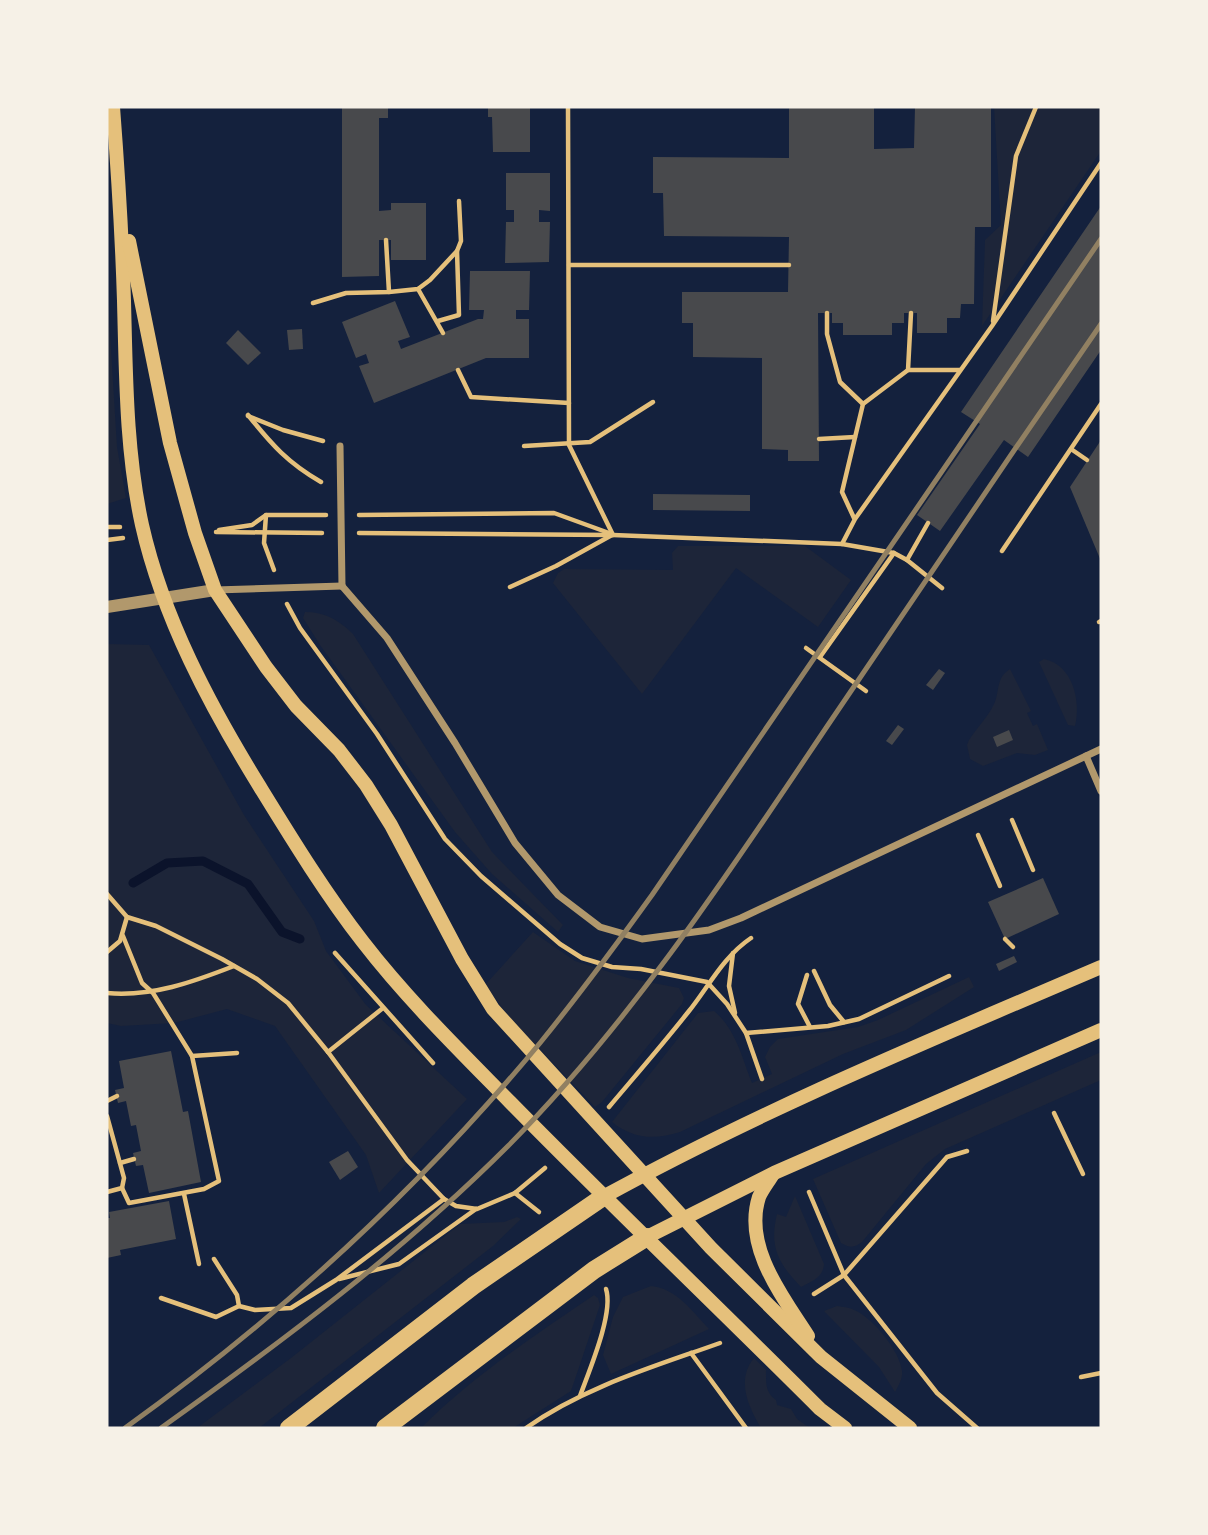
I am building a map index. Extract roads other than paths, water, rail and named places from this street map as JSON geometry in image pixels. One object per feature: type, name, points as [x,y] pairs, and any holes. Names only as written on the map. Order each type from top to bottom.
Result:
[{"type":"main road","points":[[113,107],[121,202],[127,405],[136,490],[143,527],[163,597],[189,658],[246,765],[296,845],[364,944],[450,1040],[603,1197],[647,1237],[820,1409],[845,1428]]},
{"type":"main road","points":[[121,202],[162,411],[194,533],[215,590],[289,696],[339,750],[366,785],[493,1009],[711,1248],[821,1357],[910,1428]]},
{"type":"main road","points":[[289,1428],[473,1286],[603,1197],[807,1095],[1101,967]]},
{"type":"main road","points":[[385,1428],[594,1270],[647,1237],[774,1173],[1101,1030]]},
{"type":"main road","points":[[774,1173],[759,1198],[757,1238],[763,1261],[772,1279],[821,1357]]},
{"type":"street","points":[[340,446],[342,586],[387,638],[515,842],[558,895],[600,927],[642,939],[709,930],[741,918],[1101,749]]},
{"type":"street","points":[[107,607],[215,590],[342,586]]},
{"type":"street","points":[[1086,756],[1101,791]]},
{"type":"waterway","points":[[133,883],[167,863],[203,861],[248,884],[282,932],[300,939]]},
{"type":"railway","points":[[125,1428],[238,1342],[345,1249],[446,1149],[540,1043],[652,895],[1101,239]]},
{"type":"railway","points":[[161,1428],[340,1294],[426,1223],[508,1146],[597,1048],[717,889],[1101,324]]}]
